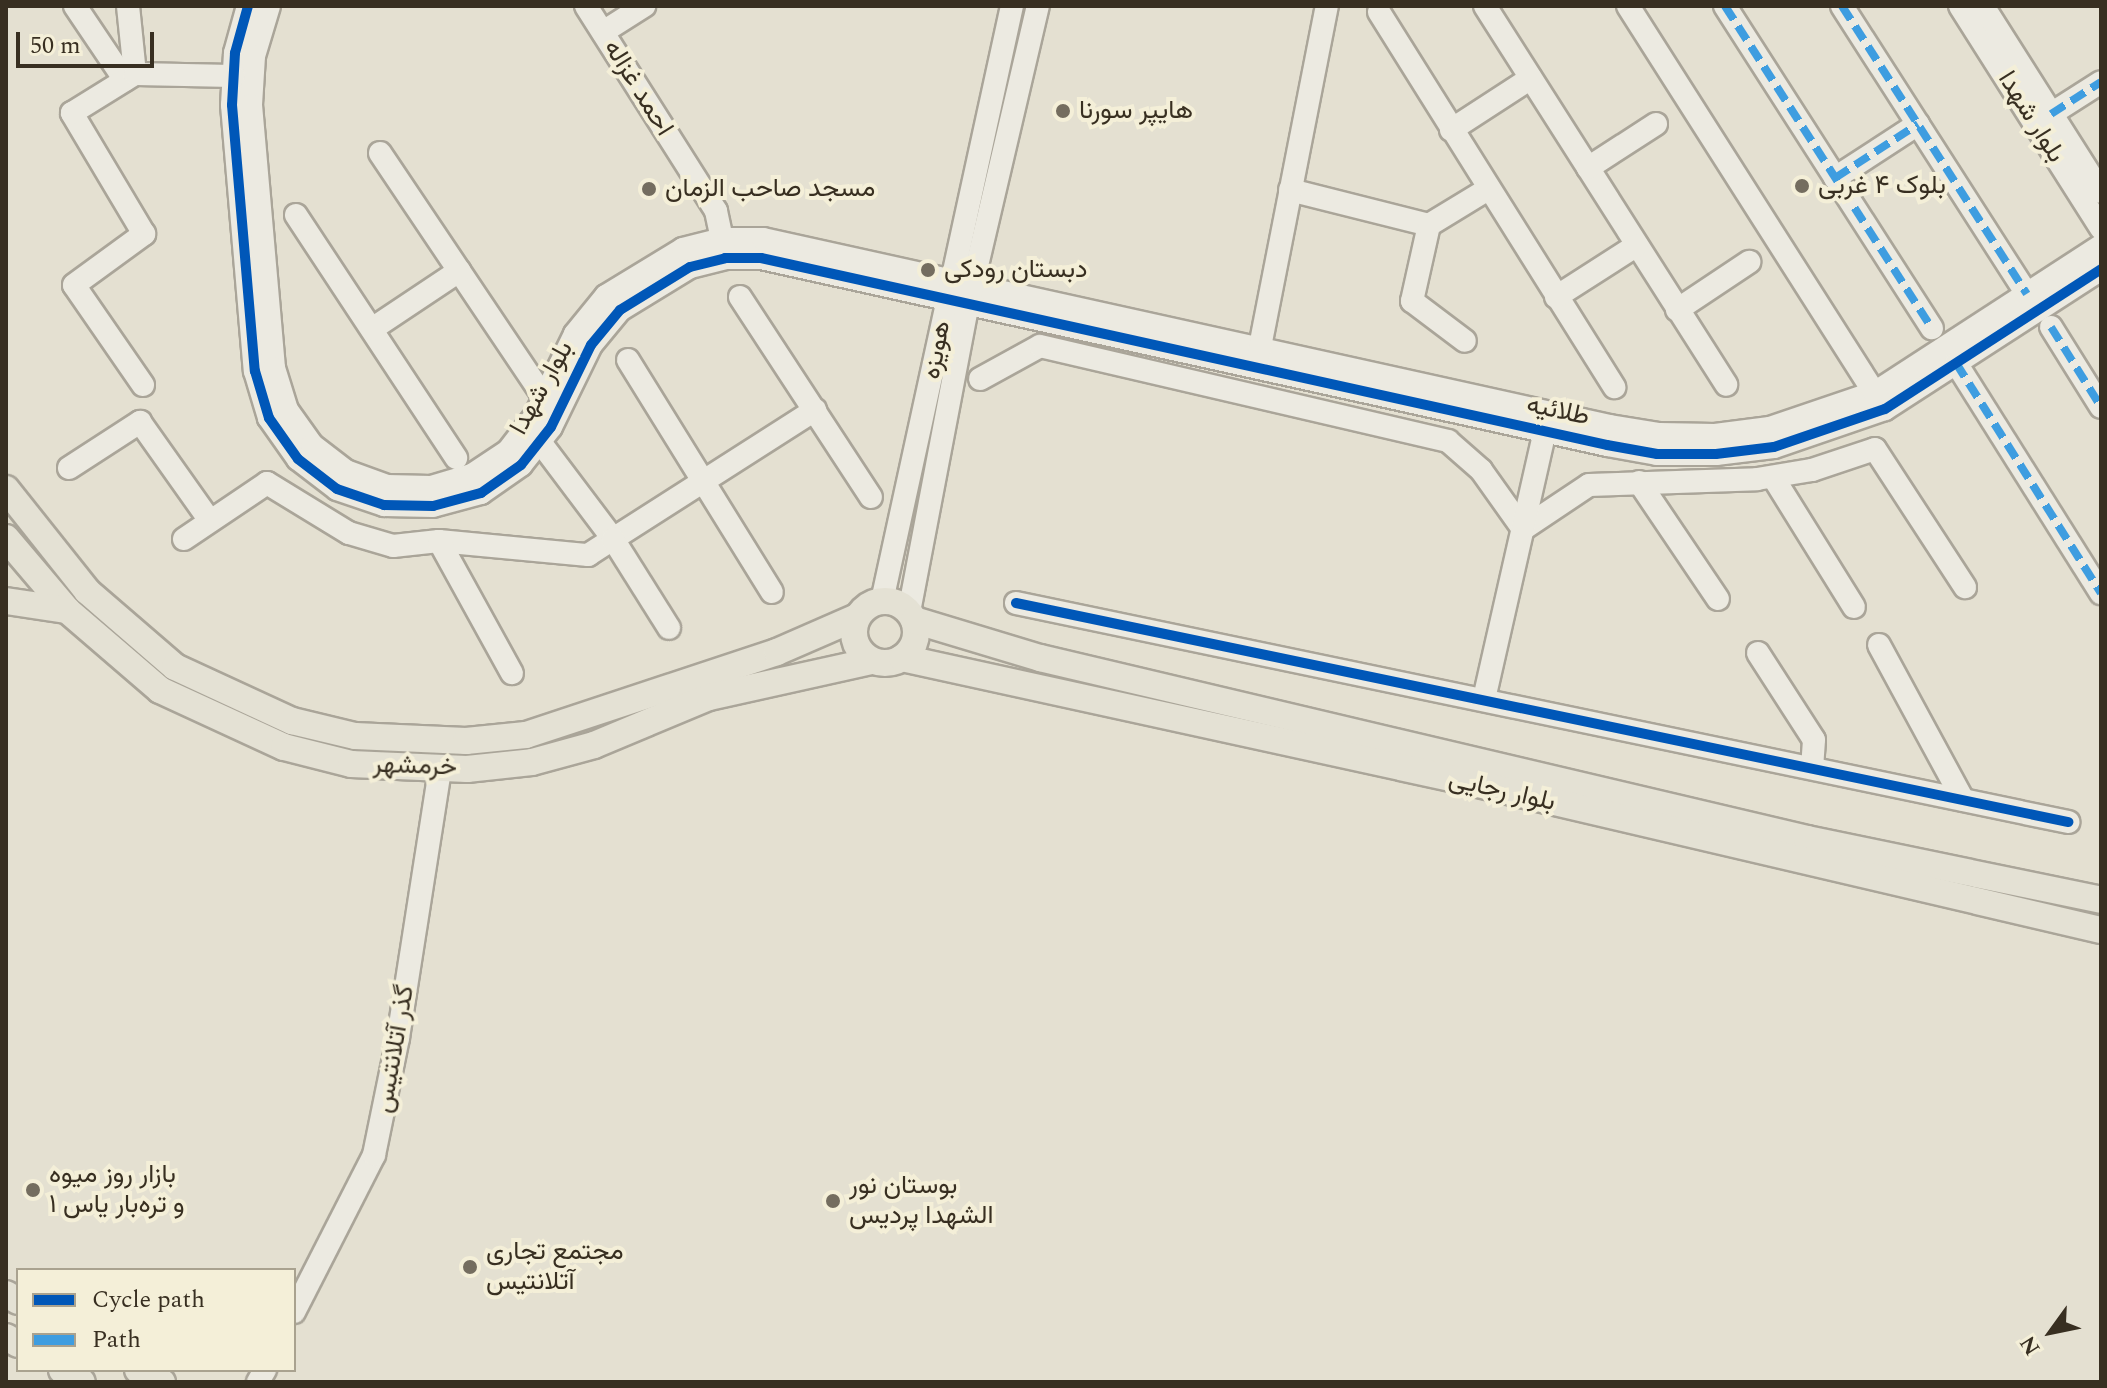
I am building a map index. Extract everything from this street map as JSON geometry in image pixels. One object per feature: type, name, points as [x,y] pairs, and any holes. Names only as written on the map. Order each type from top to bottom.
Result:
[{"type":"main road","name":"خرمشهر","points":[[9,501],[87,591],[175,667],[292,721],[355,736],[452,741],[526,735],[777,652],[857,617]]},
{"type":"main road","name":"خرمشهر","points":[[39,533],[9,547],[67,610],[160,690],[220,722],[284,747],[351,764],[440,769],[532,762],[594,745],[709,697],[871,661]]},
{"type":"main road","points":[[6,601],[67,610]]},
{"type":"main road","points":[[882,601],[911,616],[915,641],[902,658],[871,661],[856,646],[857,617],[882,601]]},
{"type":"main road","name":"بلوار رجایی","points":[[911,616],[1040,658],[1807,839],[2101,900]]},
{"type":"main road","name":"بلوار رجایی","points":[[902,658],[1478,784],[2101,930]]},
{"type":"main road","points":[[142,1372],[162,1382]]},
{"type":"street","points":[[75,6],[130,77]]},
{"type":"street","points":[[128,6],[130,77]]},
{"type":"street","name":"بلوار شهدا","points":[[248,6],[234,76],[258,304]]},
{"type":"street","name":"بلوار شهدا","points":[[269,6],[254,56],[251,105],[258,304],[255,371],[269,418],[298,459],[337,489],[384,505],[433,506],[481,493],[521,465],[567,373],[575,334],[606,296],[683,249],[724,248],[763,239],[951,290]]},
{"type":"street","points":[[597,15],[644,6]]},
{"type":"street","name":"هویزه","points":[[882,601],[1012,6]]},
{"type":"street","name":"هویزه","points":[[911,616],[951,290],[1038,6]]},
{"type":"street","points":[[1257,358],[1327,6]]},
{"type":"street","points":[[1485,6],[1726,385]]},
{"type":"street","points":[[1628,6],[1880,401]]},
{"type":"street","points":[[1725,6],[1932,328]]},
{"type":"street","points":[[1842,6],[2027,294]]},
{"type":"street","name":"بلوار شهدا","points":[[1960,6],[2101,228]]},
{"type":"street","name":"بلوار شهدا","points":[[1983,6],[2101,192]]},
{"type":"street","points":[[1379,12],[1614,387]]},
{"type":"street","name":"احمد غزاله","points":[[597,15],[716,211],[724,248]]},
{"type":"street","points":[[143,385],[74,285],[144,234],[72,113],[130,77],[234,76]]},
{"type":"street","points":[[1451,130],[1531,78]]},
{"type":"street","points":[[2051,114],[2101,82]]},
{"type":"street","points":[[1588,168],[1656,124]]},
{"type":"street","points":[[1835,178],[1918,124]]},
{"type":"street","points":[[380,153],[544,397]]},
{"type":"street","points":[[1290,190],[1429,225],[1488,189]]},
{"type":"street","points":[[296,215],[456,458]]},
{"type":"street","points":[[1429,225],[1412,301],[1465,341]]},
{"type":"street","points":[[1556,297],[1637,245]]},
{"type":"street","name":"طلائیه","points":[[1880,401],[2027,294],[2101,246]]},
{"type":"street","points":[[1677,310],[1749,262]]},
{"type":"street","name":"طلائیه","points":[[951,290],[1547,422],[1659,434],[1715,435],[1797,421],[1880,401],[1956,363],[2101,269]]},
{"type":"street","points":[[372,329],[459,271]]},
{"type":"street","points":[[740,297],[871,497]]},
{"type":"street","points":[[2051,327],[2101,407]]},
{"type":"street","points":[[980,379],[1040,346],[1448,441],[1481,470],[1523,529]]},
{"type":"street","points":[[628,360],[772,592]]},
{"type":"street","points":[[1956,363],[2101,593]]},
{"type":"street","name":"بلوار شهدا","points":[[534,434],[544,397],[567,373]]},
{"type":"street","points":[[184,539],[267,483],[349,533],[393,546],[439,541],[588,555],[702,479],[815,410]]},
{"type":"street","points":[[69,468],[140,422],[210,521]]},
{"type":"street","points":[[1484,699],[1547,422]]},
{"type":"street","points":[[534,434],[613,539],[669,628]]},
{"type":"street","points":[[1523,529],[1589,485],[1773,477],[1812,470],[1875,449],[1965,587]]},
{"type":"street","points":[[1773,477],[1854,607]]},
{"type":"street","points":[[1639,482],[1718,599]]},
{"type":"street","points":[[439,541],[512,673]]},
{"type":"street","points":[[1016,603],[2068,822]]},
{"type":"street","points":[[1879,645],[1963,800]]},
{"type":"street","points":[[1758,653],[1814,740],[1812,768]]},
{"type":"street","name":"گذر آتلانتیس","points":[[296,1308],[374,1155],[398,1038],[440,769]]},
{"type":"marked path","points":[[1725,6],[1932,328]]},
{"type":"marked path","points":[[1842,6],[2027,294]]},
{"type":"marked path","points":[[2051,114],[2101,82]]},
{"type":"marked path","points":[[1835,178],[1918,124]]},
{"type":"marked path","points":[[2051,327],[2101,407]]},
{"type":"marked path","points":[[1956,363],[2101,593]]},
{"type":"cycle path","points":[[248,6],[235,53],[232,105],[255,371],[269,418],[298,459],[337,489],[384,505],[433,506],[481,493],[521,465],[551,427],[591,345],[620,310],[690,267],[725,258],[761,258],[1657,454],[1716,454],[1774,447],[1885,409],[2101,269]]},
{"type":"cycle path","points":[[1016,603],[2068,822]]},
{"type":"place","name":"هایپر سورنا","points":[[1063,111]]},
{"type":"place","name":"بلوک ۴ غربی","points":[[1802,186]]},
{"type":"place","name":"مسجد صاحب الزمان","points":[[649,189]]},
{"type":"place","name":"دبستان رودکی","points":[[928,270]]},
{"type":"place","name":"بازار روز میوه و تره‌بار یاس ۱","points":[[33,1190]]},
{"type":"place","name":"بوستان نور الشهدا پردیس","points":[[833,1201]]},
{"type":"place","name":"مجتمع تجاری آتلانتیس","points":[[470,1267]]}]
